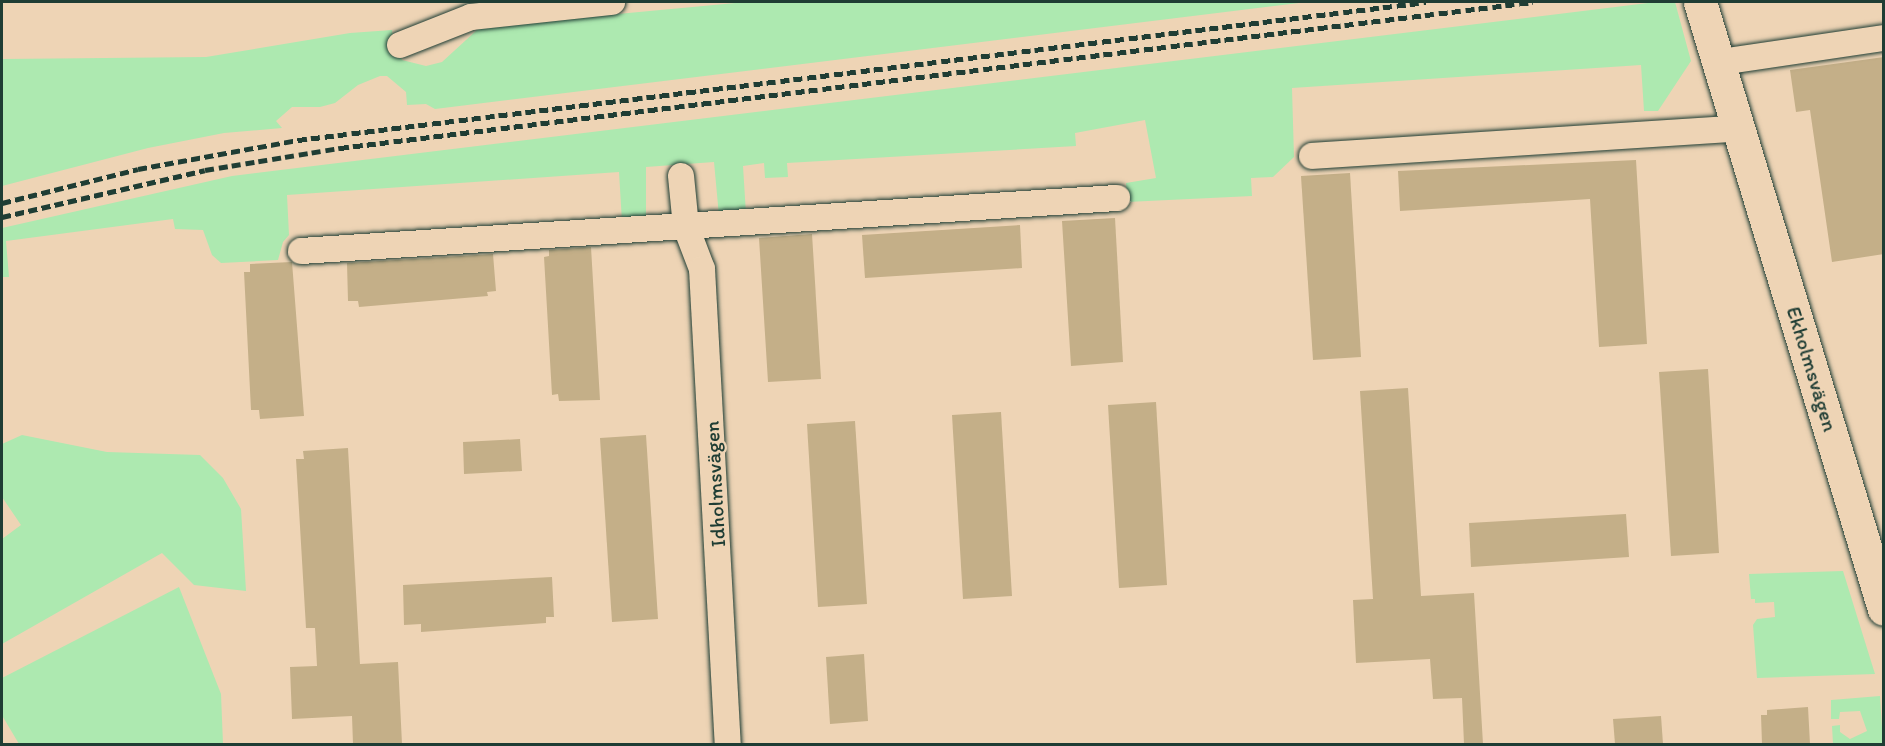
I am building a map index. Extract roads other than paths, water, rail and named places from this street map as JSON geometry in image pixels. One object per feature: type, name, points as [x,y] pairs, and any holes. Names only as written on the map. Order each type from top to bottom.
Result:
[{"type":"street","points":[[400,45],[471,16],[612,2]]},
{"type":"street","name":"Ekholmsvägen","points":[[1700,2],[1884,609]]},
{"type":"street","points":[[1720,62],[1884,38]]},
{"type":"street","points":[[1312,156],[1740,128]]},
{"type":"street","name":"Idholmsvägen","points":[[681,176],[686,227],[702,269],[728,744]]},
{"type":"street","points":[[301,251],[1117,198]]},
{"type":"railway","points":[[2,203],[138,169],[298,140],[1426,2]]},
{"type":"railway","points":[[2,217],[205,170],[340,148],[1533,2]]}]
